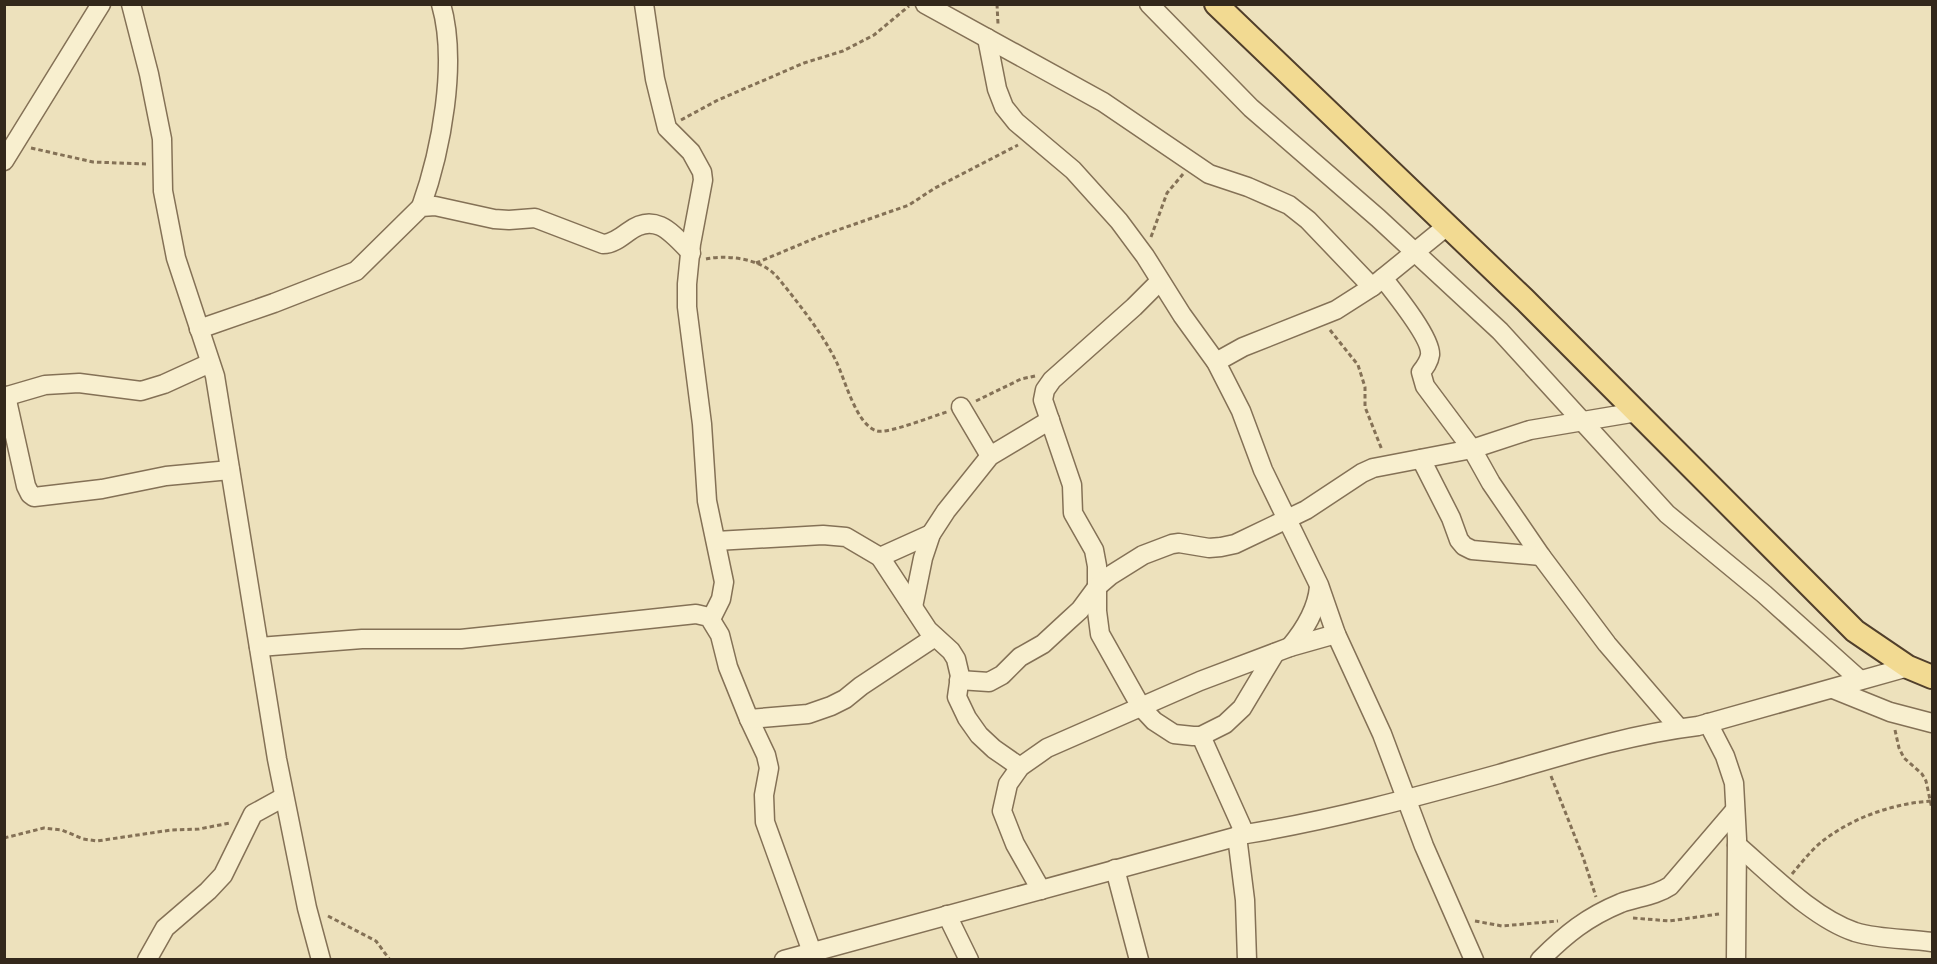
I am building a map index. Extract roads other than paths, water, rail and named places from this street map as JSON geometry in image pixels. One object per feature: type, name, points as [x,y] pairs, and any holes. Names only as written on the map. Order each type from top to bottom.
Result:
[{"type":"main road","points":[[1216,4],[1525,300],[1855,631],[1908,667],[1932,677]]},
{"type":"street","points":[[9,153],[101,4]]},
{"type":"street","points":[[131,4],[149,74],[162,139],[163,191],[176,258],[215,376],[284,797],[307,908],[321,960]]},
{"type":"street","points":[[199,329],[356,271],[421,207],[432,177],[441,135],[446,88],[447,26],[441,4]]},
{"type":"street","points":[[644,4],[655,79],[667,128],[691,152],[702,172],[703,180],[690,258],[687,307],[702,423],[707,501],[724,582],[724,590],[711,619]]},
{"type":"street","points":[[925,4],[1104,102],[1209,174],[1248,187],[1289,205],[1405,305],[1430,348],[1428,363],[1421,372],[1425,386],[1472,449],[1491,483],[1541,556],[1607,644],[1679,728]]},
{"type":"street","points":[[1149,4],[1251,108],[1500,332],[1667,514],[1764,594],[1860,680]]},
{"type":"street","points":[[987,39],[997,88],[1004,107],[1032,137],[1073,170],[1119,221],[1216,362],[1241,411],[1263,471],[1319,585],[1336,634],[1382,734],[1474,960]]},
{"type":"street","points":[[421,207],[435,207],[494,219],[535,218],[603,244],[618,239],[634,227],[644,223],[654,223],[665,228],[690,258]]},
{"type":"street","points":[[1216,362],[1243,347],[1336,310],[1378,283],[1447,226]]},
{"type":"street","points":[[1160,281],[1052,380],[1045,390],[1043,400],[1072,485],[1073,513],[1094,550],[1097,566],[1100,634],[1141,707],[1154,721],[1174,734],[1201,736],[1225,724],[1242,708],[1282,650],[1301,633],[1312,614],[1318,598],[1319,585]]},
{"type":"street","points":[[210,363],[141,392],[79,383],[45,385],[5,397],[26,486],[34,497],[102,489],[166,476],[230,470]]},
{"type":"street","points":[[961,407],[990,456]]},
{"type":"street","points":[[959,680],[989,682],[1002,675],[1020,657],[1043,644],[1070,620],[1097,587],[1127,565],[1162,547],[1179,543],[1209,548],[1235,544],[1306,510],[1362,473],[1472,449],[1530,430],[1637,412]]},
{"type":"street","points":[[913,607],[923,558],[931,534],[966,484],[990,456],[1050,420]]},
{"type":"street","points":[[1421,459],[1451,518],[1459,540],[1464,546],[1472,550],[1541,556]]},
{"type":"street","points":[[880,557],[931,534]]},
{"type":"street","points":[[716,542],[823,536],[846,537],[880,557],[935,637],[951,651],[956,659],[959,668],[957,697],[967,718],[979,735],[994,749],[1020,767]]},
{"type":"street","points":[[259,647],[362,639],[461,639],[704,614],[711,619],[720,635],[728,667],[766,754],[769,768],[764,795],[765,822],[798,957],[835,953],[947,915],[1241,835],[1284,828],[1407,800],[1545,761],[1708,723],[1908,667]]},
{"type":"street","points":[[1041,890],[1015,844],[1002,811],[1008,784],[1020,767],[1047,748],[1200,681],[1282,650],[1336,634]]},
{"type":"street","points":[[749,719],[808,714],[831,706],[845,699],[935,637]]},
{"type":"street","points":[[1833,689],[1890,712],[1932,723]]},
{"type":"street","points":[[1708,723],[1725,756],[1734,783],[1737,846],[1736,960]]},
{"type":"street","points":[[1201,736],[1241,835],[1247,960]]},
{"type":"street","points":[[147,960],[165,928],[223,875],[252,816],[261,808],[284,797]]},
{"type":"street","points":[[1540,960],[1567,933],[1583,921],[1670,886],[1735,810]]},
{"type":"street","points":[[1737,846],[1832,921],[1854,931],[1885,939],[1932,942]]},
{"type":"street","points":[[1115,869],[1139,960]]},
{"type":"street","points":[[947,915],[969,960]]}]
